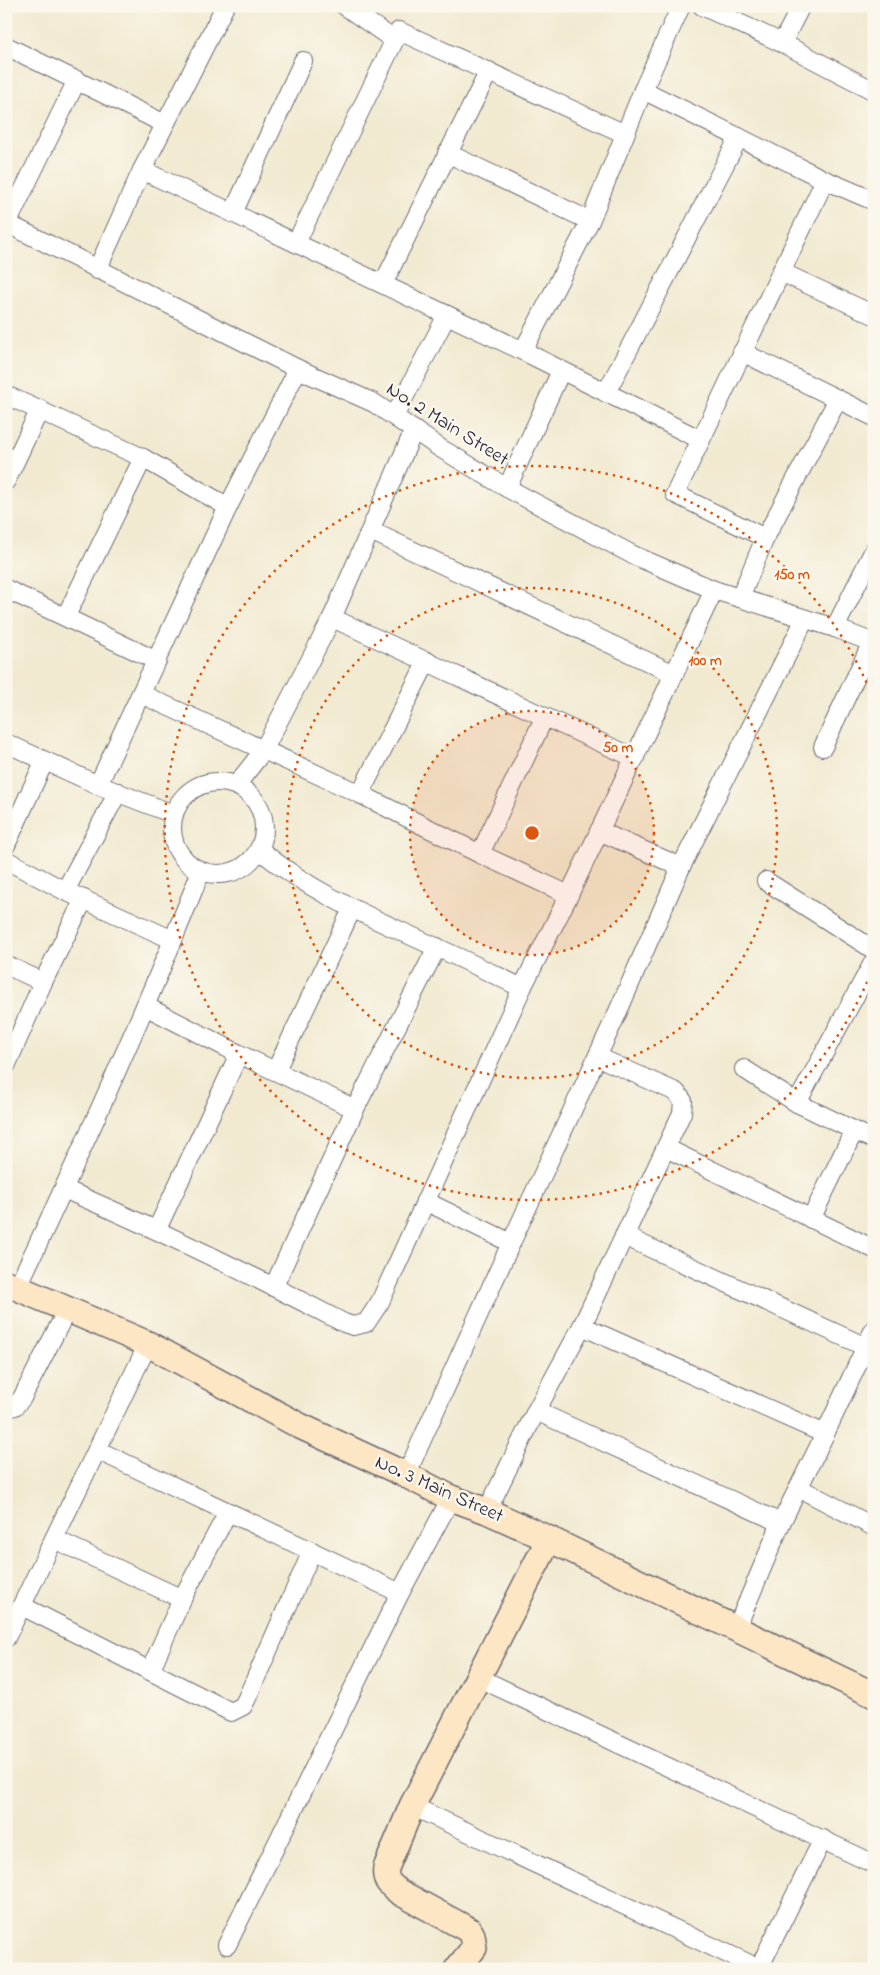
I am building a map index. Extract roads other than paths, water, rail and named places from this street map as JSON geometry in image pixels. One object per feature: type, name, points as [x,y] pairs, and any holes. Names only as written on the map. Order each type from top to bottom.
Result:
[{"type":"street","points":[[98,270],[142,170],[224,6]]},
{"type":"street","points":[[345,6],[394,40]]},
{"type":"street","points":[[523,351],[590,221],[643,90],[681,6]]},
{"type":"street","points":[[702,6],[872,84]]},
{"type":"street","points":[[782,43],[801,6]]},
{"type":"street","points":[[296,243],[399,31],[625,134]]},
{"type":"street","points":[[6,46],[165,124]]},
{"type":"street","points":[[233,213],[303,61]]},
{"type":"street","points":[[382,284],[489,71]]},
{"type":"street","points":[[6,224],[77,80]]},
{"type":"street","points":[[643,90],[825,180],[874,201]]},
{"type":"street","points":[[606,393],[740,137]]},
{"type":"street","points":[[447,153],[590,221]]},
{"type":"street","points":[[142,170],[523,351],[701,440]]},
{"type":"street","points":[[765,538],[675,494],[825,180]]},
{"type":"street","name":"No. 2 Main Street","points":[[6,224],[298,369],[374,403],[395,415],[440,448],[507,488],[633,555],[714,590],[835,628],[873,643]]},
{"type":"street","points":[[781,272],[874,315]]},
{"type":"street","points":[[395,415],[447,315]]},
{"type":"street","points":[[742,352],[874,417]]},
{"type":"street","points":[[98,785],[228,507],[298,369]]},
{"type":"street","points":[[507,488],[561,371]]},
{"type":"street","points":[[6,395],[143,458],[228,507]]},
{"type":"street","points":[[740,598],[765,538],[838,399]]},
{"type":"street","points":[[6,482],[40,409]]},
{"type":"street","points":[[237,784],[263,751],[332,618],[414,430]]},
{"type":"street","points":[[66,616],[143,458]]},
{"type":"street","points":[[371,531],[674,674]]},
{"type":"street","points":[[835,628],[874,550]]},
{"type":"street","points":[[6,589],[157,661]]},
{"type":"street","points":[[64,1190],[157,1229],[353,1326],[366,1323],[380,1302],[522,988],[600,831],[714,590]]},
{"type":"street","points":[[332,618],[427,661],[544,718],[635,758]]},
{"type":"street","points":[[406,1475],[598,1057],[681,867],[805,619]]},
{"type":"street","points":[[823,747],[873,643]]},
{"type":"street","points":[[360,794],[427,661]]},
{"type":"street","points":[[141,694],[360,794],[480,854],[569,895]]},
{"type":"street","points":[[480,854],[544,718]]},
{"type":"street","points":[[6,743],[44,762],[98,785],[173,814]]},
{"type":"street","points":[[6,845],[44,762]]},
{"type":"street","points":[[211,781],[237,784],[257,801],[266,825],[260,850],[240,869],[214,874],[201,871],[189,864],[174,841],[173,814],[187,792],[195,788],[211,781]]},
{"type":"street","points":[[65,891],[118,792]]},
{"type":"street","points":[[600,831],[681,867]]},
{"type":"street","points":[[260,850],[300,881],[352,909],[438,947],[522,988]]},
{"type":"street","points":[[6,860],[65,891],[174,940]]},
{"type":"street","points":[[12,1285],[64,1190],[174,940],[201,871]]},
{"type":"street","points":[[766,881],[874,950]]},
{"type":"street","points":[[6,1066],[84,899]]},
{"type":"street","points":[[276,1070],[352,909]]},
{"type":"street","points":[[274,1286],[355,1109],[438,947]]},
{"type":"street","points":[[797,1104],[874,961]]},
{"type":"street","points":[[6,965],[44,982]]},
{"type":"street","points":[[145,1006],[355,1109]]},
{"type":"street","points":[[157,1229],[240,1054]]},
{"type":"street","points":[[487,1511],[536,1411],[582,1326],[682,1113],[683,1101],[676,1092],[598,1057]]},
{"type":"street","points":[[744,1069],[797,1104],[874,1140]]},
{"type":"street","points":[[811,1219],[854,1131]]},
{"type":"street","points":[[666,1148],[874,1249]]},
{"type":"street","points":[[425,1201],[511,1243]]},
{"type":"street","points":[[624,1236],[866,1347]]},
{"type":"street","name":"No. 3 Main Street","points":[[12,1285],[148,1344],[300,1426],[451,1498],[487,1511],[550,1539],[874,1695]]},
{"type":"street","points":[[6,1409],[15,1406],[22,1398],[68,1308]]},
{"type":"street","points":[[582,1326],[825,1434]]},
{"type":"street","points":[[736,1629],[781,1523],[874,1329]]},
{"type":"street","points":[[6,1638],[148,1344]]},
{"type":"street","points":[[536,1411],[781,1523]]},
{"type":"street","points":[[97,1450],[400,1593]]},
{"type":"street","points":[[799,1488],[874,1527]]},
{"type":"street","points":[[227,1945],[400,1593],[451,1498]]},
{"type":"street","points":[[150,1671],[182,1599],[228,1512]]},
{"type":"street","points":[[54,1539],[182,1599]]},
{"type":"street","points":[[457,1969],[474,1948],[472,1935],[469,1930],[399,1892],[390,1884],[385,1876],[386,1868],[412,1806],[550,1539]]},
{"type":"street","points":[[22,1606],[231,1712],[243,1706],[312,1551]]},
{"type":"street","points":[[478,1678],[874,1864]]},
{"type":"street","points":[[412,1806],[759,1969],[823,1839]]}]
